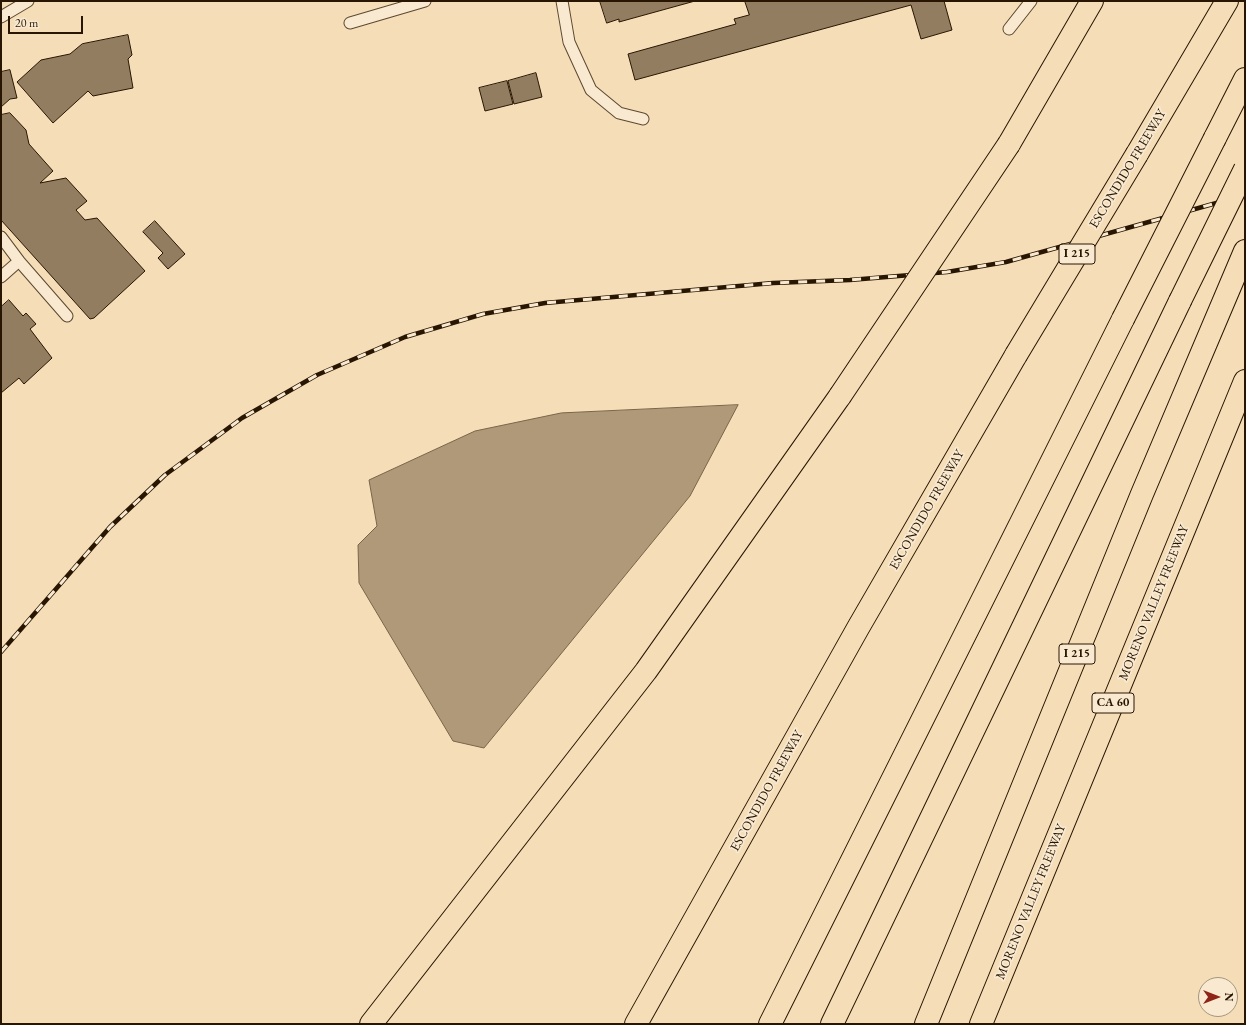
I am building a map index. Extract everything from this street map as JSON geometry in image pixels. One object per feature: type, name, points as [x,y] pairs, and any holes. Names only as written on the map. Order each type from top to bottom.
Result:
[{"type":"highway","name":"ESCONDIDO FREEWAY","points":[[636,1024],[858,628],[1016,355],[1227,1]]},
{"type":"highway","points":[[371,1024],[646,671],[840,396],[1009,144],[1091,2]]},
{"type":"highway","points":[[770,1024],[1123,319],[1245,79]]},
{"type":"highway","points":[[832,1024],[1245,169]]},
{"type":"highway","name":"I 215","points":[[926,1024],[1230,284],[1245,251]]},
{"type":"highway","name":"MORENO VALLEY FREEWAY","points":[[981,1024],[1245,381]]},
{"type":"lane","points":[[1,17],[28,1]]},
{"type":"lane","points":[[350,23],[425,1]]},
{"type":"lane","points":[[562,1],[569,42],[591,90],[619,112],[643,119]]},
{"type":"lane","points":[[1009,29],[1031,1]]},
{"type":"lane","points":[[1,237],[19,261],[67,316]]},
{"type":"lane","points":[[1,277],[19,261]]},
{"type":"shaded area","points":[[738,405],[690,496],[484,748],[453,741],[359,583],[358,545],[377,526],[369,480],[475,431],[561,413]]},
{"type":"building","points":[[600,1],[695,1],[619,22],[619,19],[607,23]]},
{"type":"building","points":[[745,1],[944,1],[952,30],[921,39],[911,5],[635,80],[628,54],[736,24],[734,19],[749,15]]},
{"type":"building","points":[[128,35],[132,55],[128,59],[133,88],[93,96],[88,91],[53,123],[17,82],[41,60],[70,54],[82,44]]},
{"type":"building","points":[[10,70],[17,98],[10,99],[1,107],[1,72]]},
{"type":"building","points":[[536,73],[542,97],[514,104],[508,81]]},
{"type":"building","points":[[507,81],[513,104],[485,111],[479,88]]},
{"type":"building","points":[[10,113],[26,130],[29,144],[53,171],[40,183],[66,178],[87,201],[76,210],[85,220],[97,218],[145,271],[94,318],[90,319],[1,220],[1,115]]},
{"type":"building","points":[[155,221],[185,254],[168,269],[158,258],[163,253],[143,232]]},
{"type":"building","points":[[9,300],[23,316],[26,313],[36,324],[30,329],[52,358],[24,384],[19,378],[1,393],[1,307]]},
{"type":"railway","points":[[1,652],[110,527],[165,475],[242,418],[317,375],[405,337],[483,314],[545,303],[773,283],[850,280],[947,272],[1006,262],[1245,195]]}]
